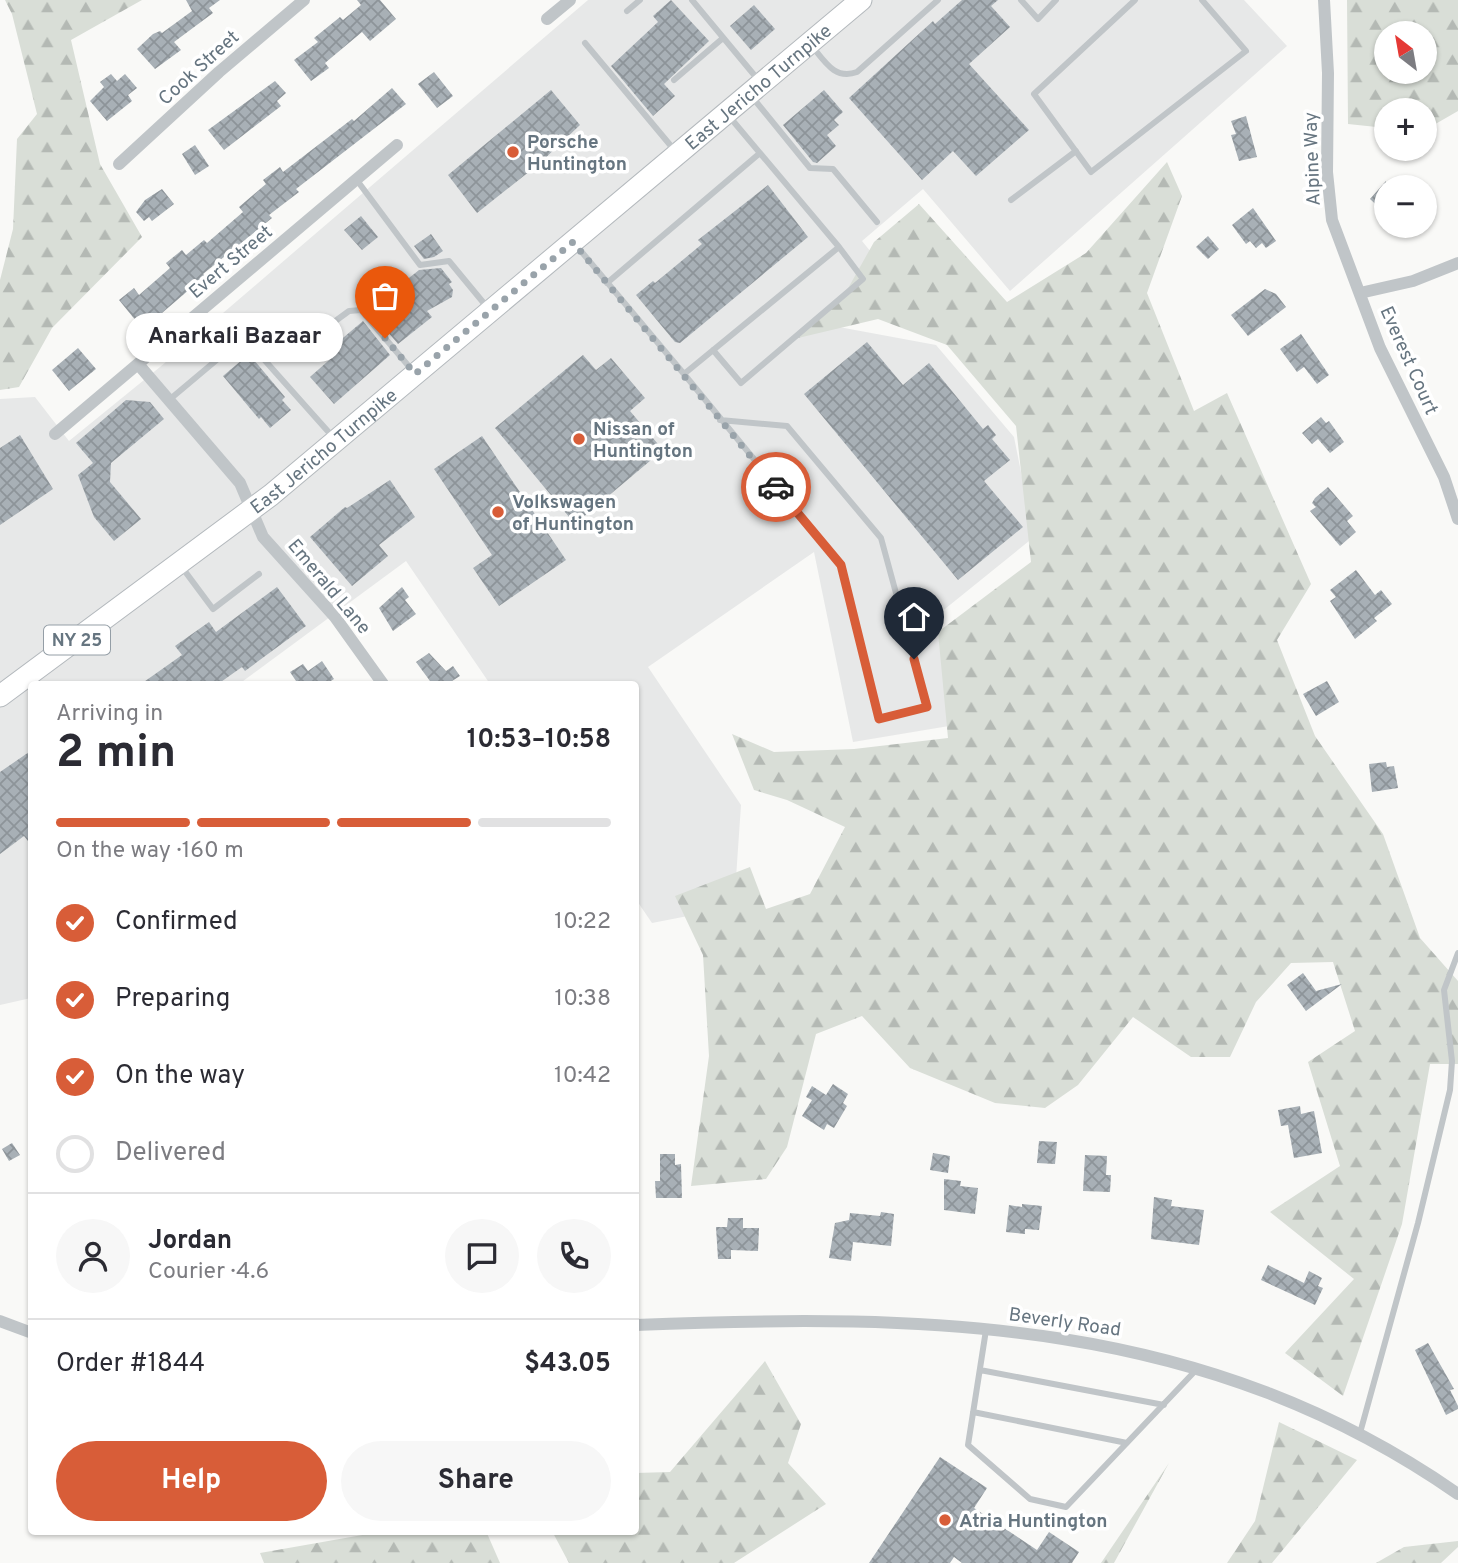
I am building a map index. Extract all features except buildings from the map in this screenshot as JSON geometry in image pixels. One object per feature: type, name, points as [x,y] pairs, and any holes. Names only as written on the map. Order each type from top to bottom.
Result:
[{"type":"main road","name":"East Jericho Turnpike","points":[[0,696],[252,510],[861,0]]},
{"type":"street","name":"Cook Street","points":[[119,164],[219,72],[304,0]]},
{"type":"street","points":[[547,19],[570,0]]},
{"type":"street","name":"Alpine Way","points":[[1324,0],[1328,73],[1327,172],[1332,220],[1360,293]]},
{"type":"street","name":"Evert Street","points":[[55,434],[397,145]]},
{"type":"street","points":[[1360,293],[1413,281],[1458,263]]},
{"type":"street","name":"Everest Court","points":[[1360,293],[1381,348],[1444,477],[1458,519]]},
{"type":"street","name":"Emerald Lane","points":[[138,364],[240,483],[263,537],[335,617],[381,681]]},
{"type":"street","name":"Beverly Road","points":[[639,1325],[842,1319],[986,1330],[1117,1346],[1199,1368],[1293,1402],[1403,1456],[1458,1494]]},
{"type":"street","points":[[0,1321],[28,1332]]},
{"type":"lane","points":[[627,11],[640,0]]},
{"type":"lane","points":[[692,0],[723,38],[810,168],[833,169],[877,222]]},
{"type":"lane","points":[[809,43],[835,72],[846,76],[857,72],[938,0]]},
{"type":"lane","points":[[1021,0],[1038,19],[1056,0]]},
{"type":"lane","points":[[1135,0],[1034,94],[1091,172],[1246,51],[1202,0]]},
{"type":"lane","points":[[674,80],[723,38]]},
{"type":"lane","points":[[585,43],[678,153]]},
{"type":"lane","points":[[713,350],[741,383],[863,279],[726,113]]},
{"type":"lane","points":[[1011,200],[1076,151]]},
{"type":"lane","points":[[607,283],[760,153]]},
{"type":"lane","points":[[356,179],[420,265],[449,261],[490,311]]},
{"type":"lane","points":[[573,242],[720,421],[841,565],[879,719],[927,707],[881,538],[787,426],[720,421]]},
{"type":"lane","points":[[684,374],[839,247]]},
{"type":"lane","points":[[334,322],[349,311],[361,310],[415,374]]},
{"type":"lane","points":[[169,400],[244,337],[336,441]]},
{"type":"lane","points":[[180,564],[214,608],[259,574]]},
{"type":"lane","points":[[1360,1433],[1418,1223],[1450,1090],[1452,1061],[1444,990],[1458,953]]},
{"type":"lane","points":[[986,1330],[968,1445],[1030,1499],[1066,1507],[1199,1368]]},
{"type":"lane","points":[[980,1370],[1164,1405]]},
{"type":"lane","points":[[973,1412],[1127,1443]]},
{"type":"shaded area","points":[[588,0],[1244,0],[1287,46],[1010,291],[923,189],[862,241],[888,273],[828,325],[936,345],[1014,437],[1034,537],[935,617],[955,725],[853,742],[814,552],[648,667],[741,805],[734,907],[652,923],[639,904],[639,681],[488,681],[406,561],[243,681],[28,681],[28,999],[0,1005],[0,399],[35,397],[69,441],[160,367]]},
{"type":"green space","points":[[5,0],[142,0],[71,40],[100,164],[142,237],[52,328],[19,387],[0,390],[0,280],[13,229],[17,139],[37,114],[12,14]]},
{"type":"green space","points":[[1347,0],[1458,0],[1458,111],[1437,123],[1437,98],[1374,98],[1374,127],[1348,124]]},
{"type":"green space","points":[[1167,162],[1182,196],[1147,293],[1194,411],[1227,393],[1311,584],[1277,640],[1315,736],[1383,834],[1420,938],[1458,981],[1458,1064],[1430,1064],[1402,1224],[1343,1396],[1285,1353],[1354,1279],[1270,1212],[1340,1166],[1308,1062],[1355,1031],[1333,962],[1291,963],[1256,1002],[1230,1057],[1191,1057],[1133,1017],[1078,1085],[1045,1108],[995,1103],[910,1068],[862,1016],[816,1034],[787,1147],[766,1179],[691,1186],[709,1056],[703,955],[675,896],[750,867],[766,909],[810,894],[845,827],[787,800],[754,790],[732,734],[774,752],[854,749],[948,738],[938,632],[1031,562],[1016,426],[947,345],[878,319],[798,338],[846,292],[874,242],[919,204],[1007,302],[1086,253]]},
{"type":"green space","points":[[765,1361],[801,1424],[788,1463],[826,1504],[734,1563],[569,1563],[554,1535],[639,1535],[639,1473],[670,1472]]},
{"type":"green space","points":[[1279,1422],[1357,1460],[1272,1563],[1227,1563],[1255,1521]]},
{"type":"green space","points":[[1169,1463],[1114,1563],[1101,1563]]},
{"type":"green space","points":[[362,1535],[488,1535],[500,1563],[264,1563],[260,1553]]},
{"type":"green space","points":[[1458,1541],[1458,1547],[1441,1563],[1376,1563],[1404,1547]]},
{"type":"way so far","points":[[385,338],[415,374],[573,242],[776,487]]},
{"type":"place","name":"Porsche Huntington","points":[[513,152]]},
{"type":"place","name":"Anarkali Bazaar","points":[[385,338]]},
{"type":"place","name":"Nissan of Huntington","points":[[579,439]]},
{"type":"place","name":"Volkswagen of Huntington","points":[[498,512]]},
{"type":"place","name":"Atria Huntington","points":[[945,1520]]},
{"type":"route","points":[[776,487],[841,565],[879,719],[927,707],[914,659]]}]
